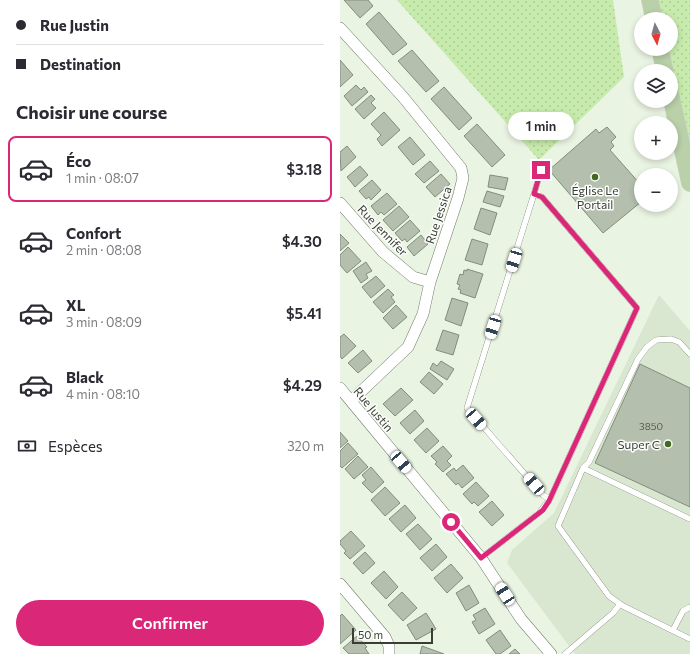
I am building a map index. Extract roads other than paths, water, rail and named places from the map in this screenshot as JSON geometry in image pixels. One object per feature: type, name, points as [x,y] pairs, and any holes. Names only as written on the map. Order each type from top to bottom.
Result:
[{"type":"main road","points":[[650,0],[653,12]]},
{"type":"main road","points":[[674,108],[690,183]]},
{"type":"street","name":"Rue Jessica","points":[[340,28],[403,96],[461,168],[463,178],[458,198],[430,282],[423,314],[408,346],[350,401]]},
{"type":"street","name":"Rue Jennifer","points":[[340,204],[383,252],[413,277],[430,282]]},
{"type":"street","name":"Rue Justin","points":[[340,388],[481,558],[521,619],[551,654]]},
{"type":"street","points":[[340,584],[385,637],[389,646],[389,654]]},
{"type":"lane","points":[[541,170],[467,408],[543,495],[550,499]]},
{"type":"lane","points":[[481,558],[539,514],[550,499],[637,308],[542,197],[534,194]]},
{"type":"lane","points":[[690,354],[679,342],[671,339],[656,340],[638,359],[590,462],[583,468],[558,526],[607,594],[620,604],[690,639]]},
{"type":"lane","points":[[583,468],[690,519]]},
{"type":"lane","points":[[565,654],[613,613],[620,604]]},
{"type":"lane","points":[[673,630],[683,611],[690,607]]},
{"type":"place","name":"Église Le Portail","points":[[595,177]]},
{"type":"place","name":"Super C","points":[[668,444]]}]
